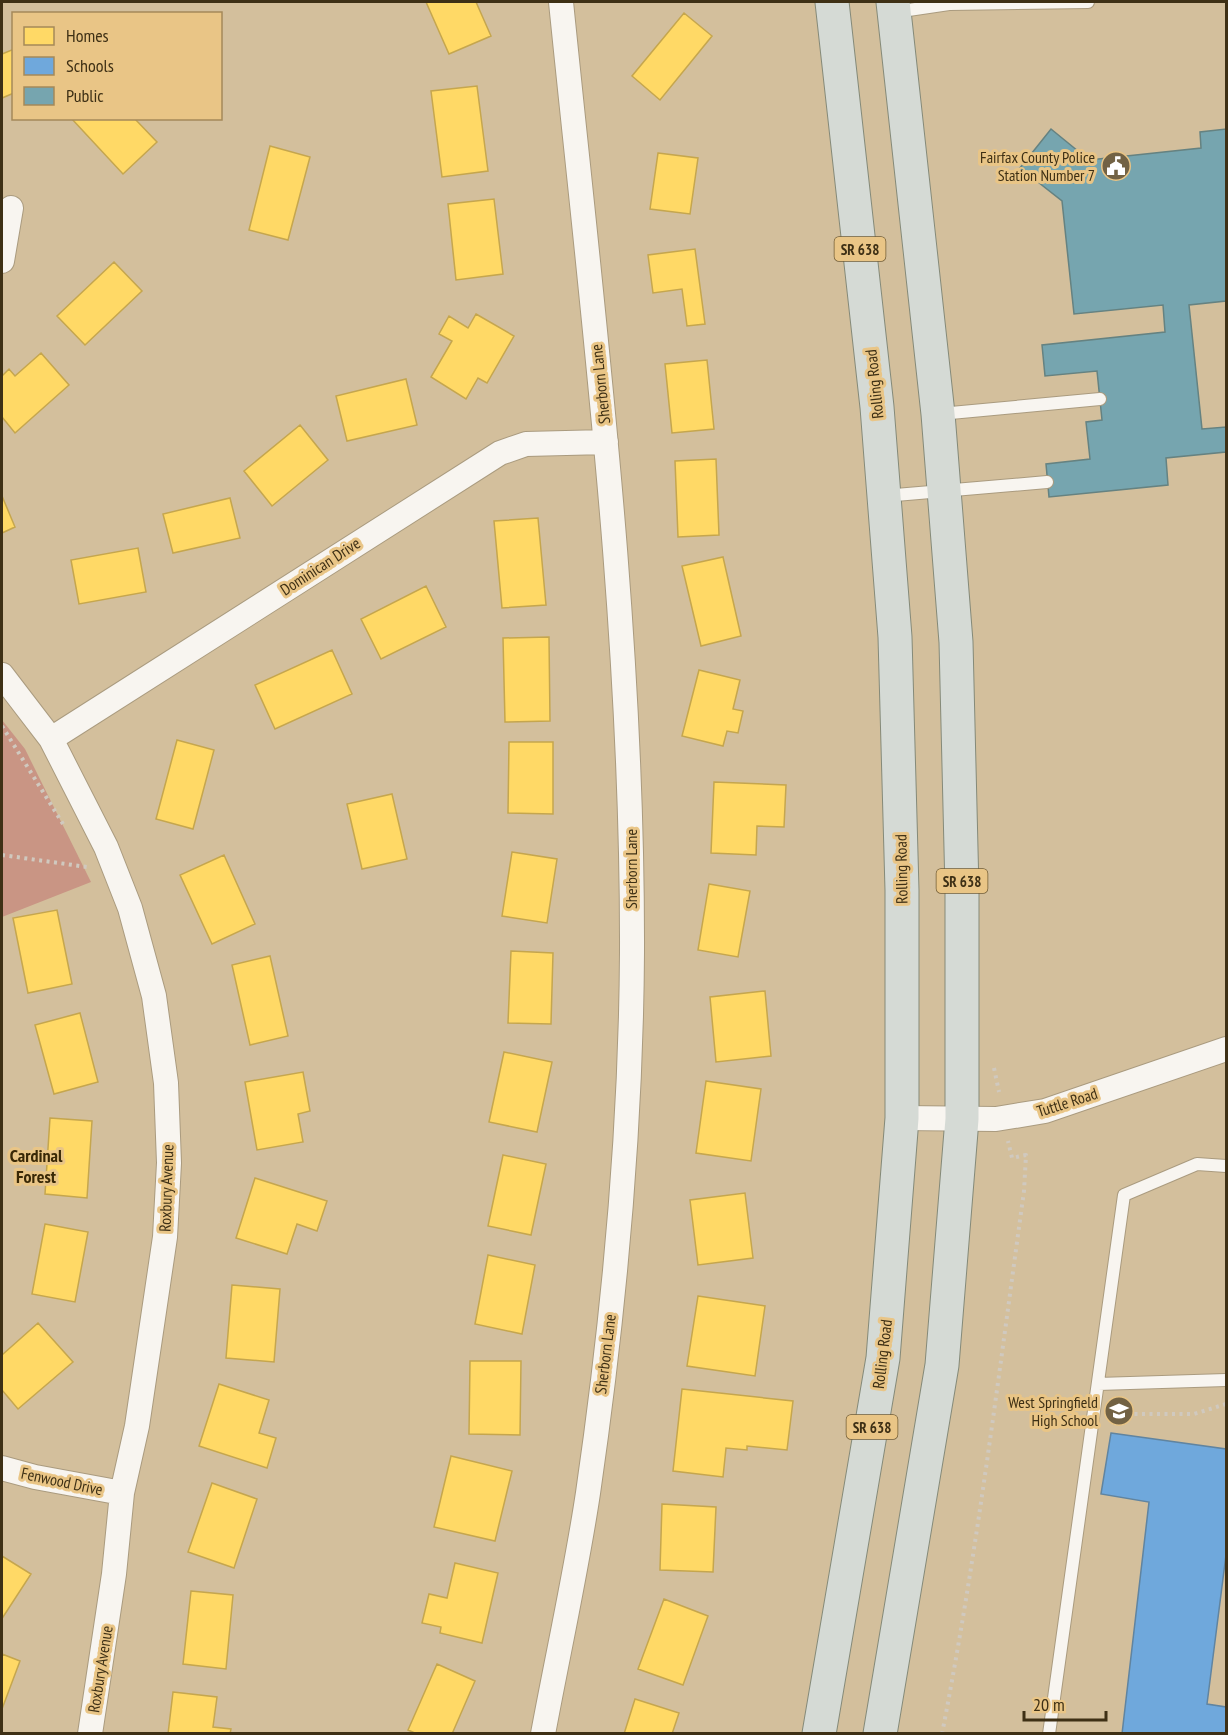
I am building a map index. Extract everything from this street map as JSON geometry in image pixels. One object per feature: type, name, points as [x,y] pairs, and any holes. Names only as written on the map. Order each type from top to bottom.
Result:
[{"type":"main road","name":"Rolling Road","points":[[819,1734],[883,1358],[902,1118],[902,890],[896,695],[884,496],[877,407],[832,2]]},
{"type":"main road","name":"SR 638","points":[[880,1734],[942,1365],[962,1119],[962,890],[956,642],[938,414],[894,7]]},
{"type":"street","name":"Sherborn Lane","points":[[543,1734],[588,1494],[618,1247],[625,1147],[632,957],[631,801],[624,652],[606,442],[561,2]]},
{"type":"street","points":[[2,261],[11,208]]},
{"type":"street","name":"Dominican Drive","points":[[51,739],[500,453],[526,444],[606,442]]},
{"type":"street","name":"Roxbury Avenue","points":[[2,675],[51,739],[93,820],[130,908],[154,996],[166,1083],[169,1162],[165,1237],[137,1426],[122,1493],[114,1574],[90,1734]]},
{"type":"street","name":"Tuttle Road","points":[[902,1118],[1004,1118],[1045,1111],[1227,1049]]},
{"type":"street","name":"Fenwood Drive","points":[[2,1467],[35,1477],[122,1493]]},
{"type":"lane","points":[[894,7],[1088,2]]},
{"type":"lane","points":[[938,414],[1100,399]]},
{"type":"lane","points":[[884,496],[1047,482]]},
{"type":"lane","points":[[1049,1734],[1100,1413],[1098,1384],[1124,1195],[1197,1164],[1227,1166]]},
{"type":"lane","points":[[1098,1384],[1227,1380]]},
{"type":"path","points":[[2,726],[64,826]]},
{"type":"path","points":[[2,855],[87,867],[81,857]]},
{"type":"path","points":[[942,1734],[960,1644],[988,1459],[1024,1191],[1026,1155],[1012,1158],[993,1066]]},
{"type":"path","points":[[1100,1413],[1194,1414],[1227,1404]]},
{"type":"shaded area","points":[[2,720],[25,749],[91,882],[2,917]]},
{"type":"building: Homes","points":[[426,2],[476,2],[491,36],[449,54]]},
{"type":"building: Homes","points":[[684,13],[712,36],[660,100],[632,76]]},
{"type":"building: Homes","points":[[12,50],[12,94],[2,98],[2,54]]},
{"type":"building: Homes","points":[[477,86],[488,171],[442,177],[431,91]]},
{"type":"building: Homes","points":[[73,120],[136,120],[157,142],[123,174]]},
{"type":"building: Homes","points":[[270,146],[310,157],[288,240],[249,230]]},
{"type":"building: Homes","points":[[658,153],[698,158],[690,214],[650,209]]},
{"type":"building: Homes","points":[[494,199],[503,274],[456,280],[448,204]]},
{"type":"building: Homes","points":[[695,249],[705,324],[687,326],[682,289],[653,293],[648,255]]},
{"type":"building: Homes","points":[[114,262],[142,291],[85,345],[57,316]]},
{"type":"building: Homes","points":[[476,314],[514,336],[487,383],[478,378],[466,399],[431,377],[452,341],[439,334],[449,316],[468,328]]},
{"type":"building: Homes","points":[[41,353],[69,385],[15,433],[2,417],[2,376],[9,369],[15,376]]},
{"type":"building: Homes","points":[[707,360],[714,429],[672,433],[665,364]]},
{"type":"building: Homes","points":[[406,379],[417,425],[347,441],[336,396]]},
{"type":"building: Homes","points":[[300,425],[328,460],[272,506],[244,471]]},
{"type":"building: Homes","points":[[716,459],[719,535],[678,537],[675,461]]},
{"type":"building: Homes","points":[[2,496],[15,527],[2,533]]},
{"type":"building: Homes","points":[[230,498],[240,538],[173,553],[163,514]]},
{"type":"building: Homes","points":[[538,518],[546,605],[502,608],[494,521]]},
{"type":"building: Homes","points":[[138,548],[146,592],[79,604],[71,560]]},
{"type":"building: Homes","points":[[723,557],[741,636],[701,646],[682,566]]},
{"type":"building: Homes","points":[[426,586],[446,627],[381,659],[361,619]]},
{"type":"building: Homes","points":[[549,637],[550,721],[505,722],[503,638]]},
{"type":"building: Homes","points":[[332,650],[352,694],[275,729],[255,685]]},
{"type":"building: Homes","points":[[699,670],[740,680],[733,709],[743,711],[738,733],[727,731],[723,746],[682,736]]},
{"type":"building: Homes","points":[[177,740],[214,750],[193,829],[156,819]]},
{"type":"building: Homes","points":[[509,742],[553,742],[553,814],[508,813]]},
{"type":"building: Homes","points":[[714,782],[786,785],[784,827],[757,826],[756,855],[711,853]]},
{"type":"building: Homes","points":[[392,794],[407,859],[362,869],[347,804]]},
{"type":"building: Homes","points":[[512,852],[557,859],[547,923],[502,916]]},
{"type":"building: Homes","points":[[224,855],[255,924],[212,944],[180,875]]},
{"type":"building: Homes","points":[[709,884],[750,891],[738,957],[698,950]]},
{"type":"building: Homes","points":[[57,910],[72,984],[28,993],[13,918]]},
{"type":"building: Homes","points":[[511,951],[553,953],[551,1024],[508,1023]]},
{"type":"building: Homes","points":[[270,956],[288,1036],[250,1045],[232,965]]},
{"type":"building: Homes","points":[[765,991],[771,1056],[716,1062],[710,997]]},
{"type":"building: Homes","points":[[80,1013],[98,1082],[54,1094],[35,1025]]},
{"type":"building: Homes","points":[[504,1052],[552,1062],[537,1132],[489,1122]]},
{"type":"building: Homes","points":[[303,1072],[310,1111],[298,1114],[303,1142],[257,1150],[245,1082]]},
{"type":"building: Homes","points":[[706,1081],[761,1089],[751,1161],[696,1153]]},
{"type":"building: Homes","points":[[50,1118],[92,1121],[87,1198],[45,1194]]},
{"type":"building: Homes","points":[[503,1155],[546,1164],[531,1235],[488,1226]]},
{"type":"building: Homes","points":[[255,1178],[327,1201],[317,1231],[297,1224],[287,1254],[236,1238]]},
{"type":"building: Homes","points":[[745,1193],[753,1258],[698,1265],[690,1200]]},
{"type":"building: Homes","points":[[45,1224],[88,1232],[75,1302],[32,1294]]},
{"type":"building: Homes","points":[[488,1255],[535,1265],[522,1334],[475,1324]]},
{"type":"building: Homes","points":[[232,1285],[280,1289],[274,1362],[226,1358]]},
{"type":"building: Homes","points":[[698,1296],[765,1306],[755,1376],[687,1366]]},
{"type":"building: Homes","points":[[38,1323],[73,1362],[18,1409],[2,1390],[2,1355]]},
{"type":"building: Homes","points":[[470,1361],[521,1361],[520,1435],[469,1434]]},
{"type":"building: Homes","points":[[219,1384],[269,1400],[259,1433],[276,1438],[267,1468],[199,1446]]},
{"type":"building: Homes","points":[[682,1389],[793,1401],[787,1450],[747,1446],[747,1450],[726,1448],[723,1477],[673,1471]]},
{"type":"building: Homes","points":[[451,1456],[512,1471],[495,1541],[434,1527]]},
{"type":"building: Homes","points":[[212,1483],[257,1499],[234,1568],[188,1552]]},
{"type":"building: Homes","points":[[662,1504],[716,1507],[713,1572],[660,1570]]},
{"type":"building: Homes","points":[[2,1556],[31,1574],[3,1617],[2,1616]]},
{"type":"building: Homes","points":[[455,1563],[498,1573],[482,1643],[440,1633],[441,1627],[422,1623],[429,1594],[447,1598]]},
{"type":"building: Homes","points":[[191,1591],[233,1595],[226,1669],[183,1664]]},
{"type":"building: Homes","points":[[664,1599],[708,1616],[683,1685],[638,1669]]},
{"type":"building: Homes","points":[[2,1654],[20,1661],[2,1709]]},
{"type":"building: Homes","points":[[437,1664],[475,1681],[452,1734],[417,1734],[408,1730]]},
{"type":"building: Homes","points":[[173,1692],[217,1697],[213,1727],[231,1729],[230,1734],[168,1734]]},
{"type":"building: Homes","points":[[635,1699],[679,1713],[672,1734],[624,1734]]},
{"type":"building: Schools","points":[[1111,1433],[1226,1449],[1226,1555],[1207,1704],[1226,1707],[1226,1734],[1122,1734],[1149,1502],[1101,1494]]},
{"type":"building: Public","points":[[1051,129],[1089,160],[1201,148],[1200,132],[1226,129],[1226,301],[1189,305],[1202,429],[1226,427],[1226,452],[1166,458],[1168,485],[1049,497],[1046,464],[1090,459],[1086,422],[1102,420],[1097,371],[1045,376],[1042,345],[1165,332],[1163,305],[1074,314],[1062,201],[1020,168]]},
{"type":"place","name":"Fairfax County Police Station Number 7","points":[[1116,166]]},
{"type":"place","name":"West Springfield High School","points":[[1119,1411]]},
{"type":"district","name":"Cardinal Forest","points":[[36,1165]]}]
